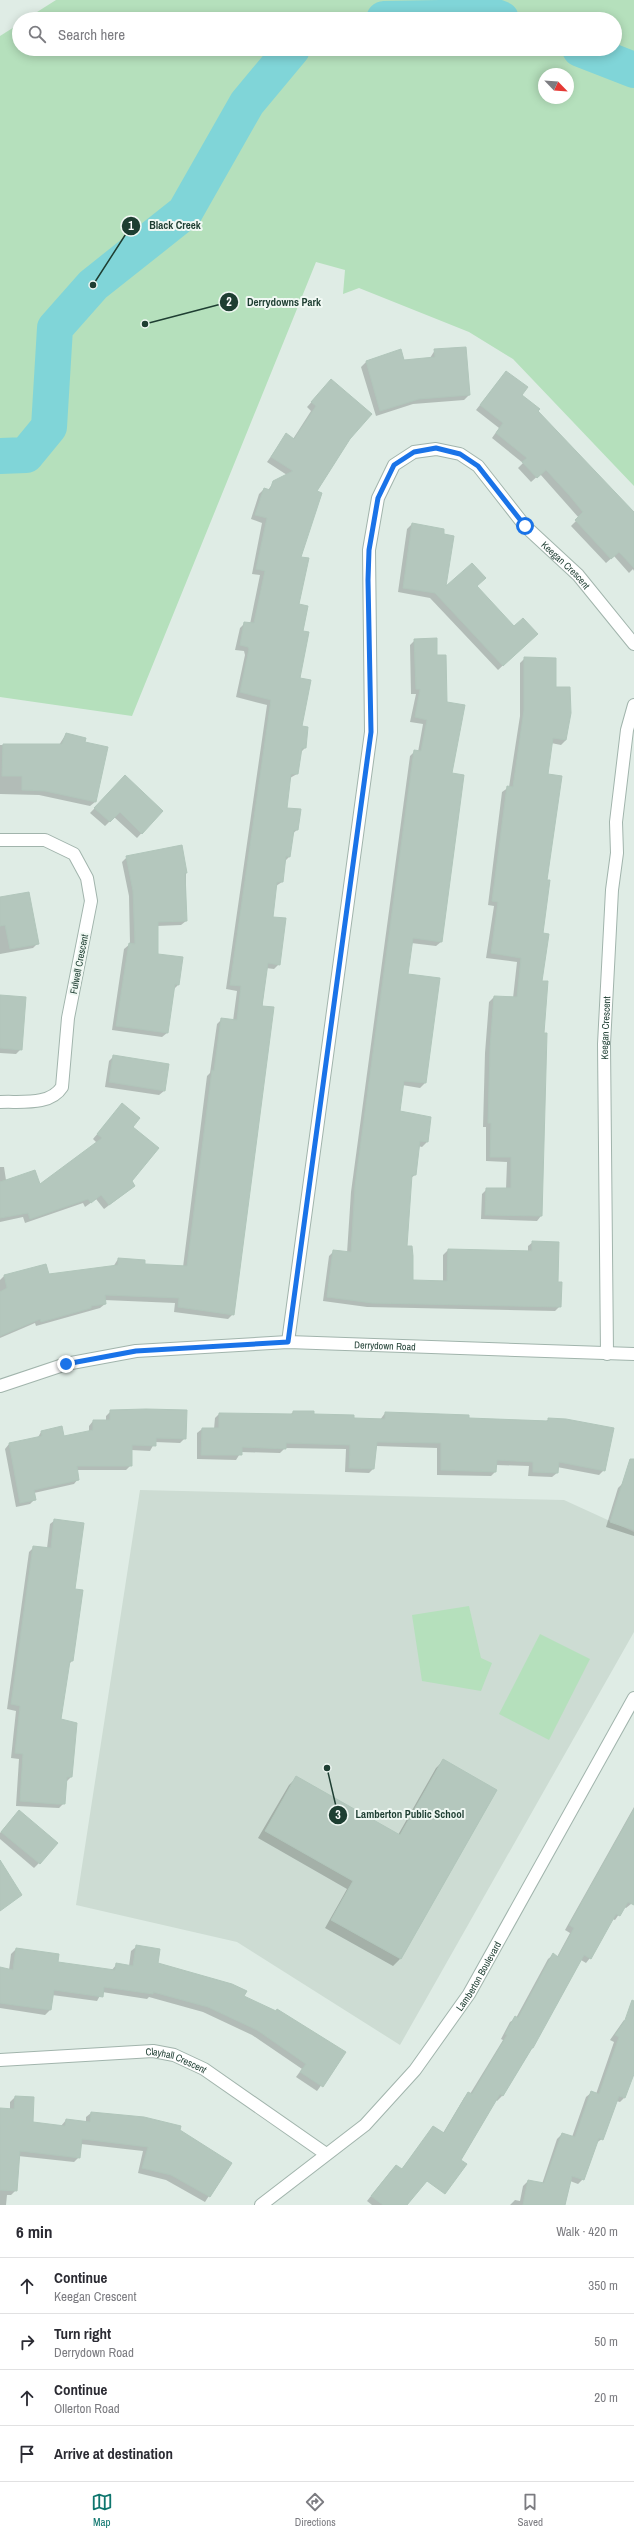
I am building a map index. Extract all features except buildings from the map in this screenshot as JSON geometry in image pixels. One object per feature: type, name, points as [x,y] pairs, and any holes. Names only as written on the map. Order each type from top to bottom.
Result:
[{"type":"street","name":"Keegan Crescent","points":[[288,1342],[371,732],[369,550],[378,498],[394,465],[414,452],[436,448],[460,454],[478,466],[525,526],[578,575],[634,644]]},
{"type":"street","name":"Keegan Crescent","points":[[607,1354],[605,1036],[612,890],[618,853],[616,822],[627,730],[634,705]]},
{"type":"street","name":"Fulwell Crescent","points":[[0,840],[45,840],[74,854],[87,878],[91,901],[68,1018],[62,1087],[57,1095],[48,1100],[0,1102]]},
{"type":"street","name":"Derrydown Road","points":[[0,1386],[66,1364],[136,1351],[288,1342],[634,1354]]},
{"type":"street","name":"Lamberton Boulevard","points":[[261,2205],[365,2125],[415,2070],[443,2034],[469,1994],[634,1698]]},
{"type":"street","name":"Clayhall Crescent","points":[[0,2060],[153,2051],[174,2055],[204,2069],[326,2154]]},
{"type":"shaded area","points":[[140,1490],[564,1500],[634,1532],[634,1632],[400,2045],[237,1942],[76,1905]]},
{"type":"green space","points":[[56,0],[634,0],[634,486],[513,359],[469,332],[359,288],[343,294],[345,270],[316,262],[132,716],[0,697],[0,36],[12,28],[12,56],[622,56],[622,12],[37,12]]},
{"type":"green space","points":[[469,1606],[481,1658],[492,1663],[481,1691],[422,1681],[412,1615]]},
{"type":"green space","points":[[540,1634],[590,1659],[549,1740],[499,1714]]},
{"type":"waterway","points":[[0,456],[26,455],[49,427],[55,328],[93,285],[185,212],[247,103],[286,56]]},
{"type":"waterway","points":[[598,56],[634,70]]},
{"type":"place","name":"Black Creek","points":[[93,285]]},
{"type":"place","name":"Derrydowns Park","points":[[145,324]]},
{"type":"place","name":"Lamberton Public School","points":[[327,1768]]},
{"type":"route","points":[[66,1364],[136,1351],[211,1348],[288,1342],[371,732],[368,580],[369,550],[378,498],[394,465],[414,452],[436,448],[460,454],[478,466],[525,526]]}]
